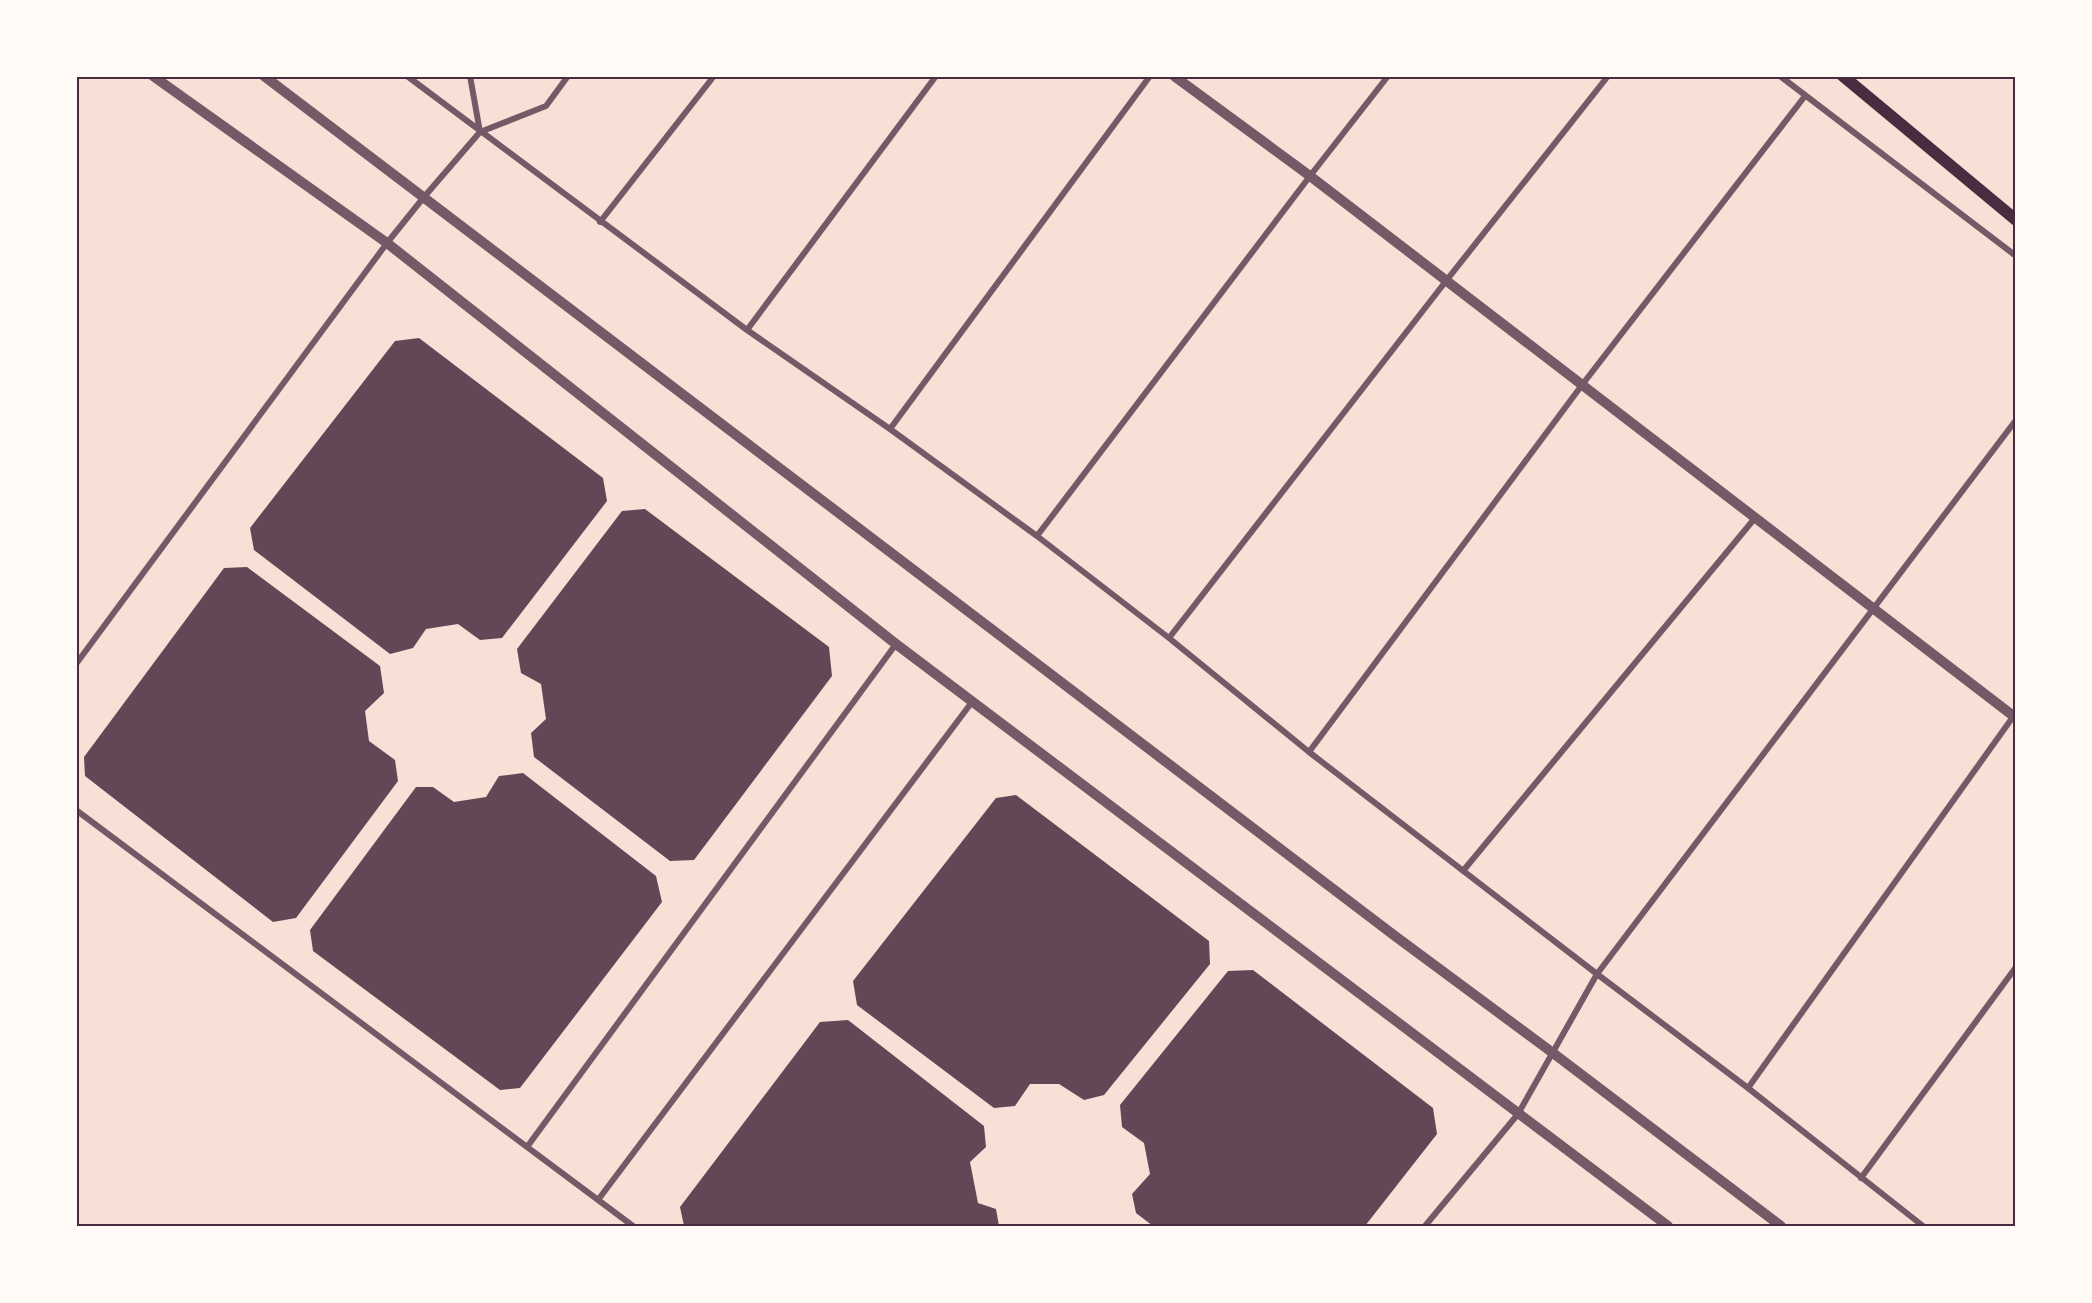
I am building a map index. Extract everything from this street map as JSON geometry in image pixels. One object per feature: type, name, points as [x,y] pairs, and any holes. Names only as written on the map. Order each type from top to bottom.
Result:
[{"type":"main road","points":[[1843,76],[2016,220]]},
{"type":"street","points":[[153,76],[387,243],[896,644],[1668,1227]]},
{"type":"street","points":[[264,76],[1781,1227]]},
{"type":"street","points":[[407,76],[747,330],[890,429],[1037,536],[1169,638],[1310,752],[1596,975],[1748,1088],[1923,1227]]},
{"type":"street","points":[[470,76],[480,132]]},
{"type":"street","points":[[76,664],[387,243],[424,197],[480,132],[546,106],[568,76]]},
{"type":"street","points":[[600,222],[714,76]]},
{"type":"street","points":[[747,330],[936,76]]},
{"type":"street","points":[[890,429],[1150,76]]},
{"type":"street","points":[[1174,76],[1310,176],[2015,716],[1748,1088]]},
{"type":"street","points":[[1037,536],[1388,76]]},
{"type":"street","points":[[1169,638],[1608,76]]},
{"type":"street","points":[[1780,76],[2016,256]]},
{"type":"street","points":[[1310,752],[1582,386],[1805,96]]},
{"type":"street","points":[[1425,1227],[1518,1114],[1596,975],[2016,420]]},
{"type":"street","points":[[1463,871],[1755,518]]},
{"type":"street","points":[[527,1148],[896,644]]},
{"type":"street","points":[[597,1200],[972,702]]},
{"type":"street","points":[[76,810],[633,1227]]},
{"type":"street","points":[[1861,1178],[2016,967]]},
{"type":"building","points":[[419,338],[603,478],[607,501],[502,638],[480,640],[458,624],[426,629],[413,648],[390,654],[254,550],[250,528],[395,341]]},
{"type":"building","points":[[645,509],[829,647],[832,676],[694,860],[670,861],[534,757],[531,733],[546,719],[541,684],[521,673],[517,649],[622,511]]},
{"type":"building","points":[[247,567],[380,666],[384,693],[365,711],[369,741],[395,760],[398,781],[296,918],[273,922],[85,776],[84,757],[224,568]]},
{"type":"building","points":[[523,773],[656,876],[662,902],[520,1088],[500,1090],[313,951],[310,930],[416,787],[433,787],[454,802],[486,797],[499,776]]},
{"type":"building","points":[[1016,795],[1209,941],[1210,964],[1104,1095],[1084,1100],[1059,1084],[1030,1084],[1015,1106],[994,1108],[857,1005],[853,981],[996,798]]},
{"type":"building","points":[[1253,970],[1433,1108],[1437,1134],[1365,1226],[1153,1226],[1136,1213],[1132,1194],[1150,1174],[1144,1143],[1122,1127],[1120,1105],[1228,971]]},
{"type":"building","points":[[848,1020],[984,1126],[986,1147],[970,1162],[978,1203],[996,1209],[999,1226],[684,1226],[680,1207],[820,1022]]}]
